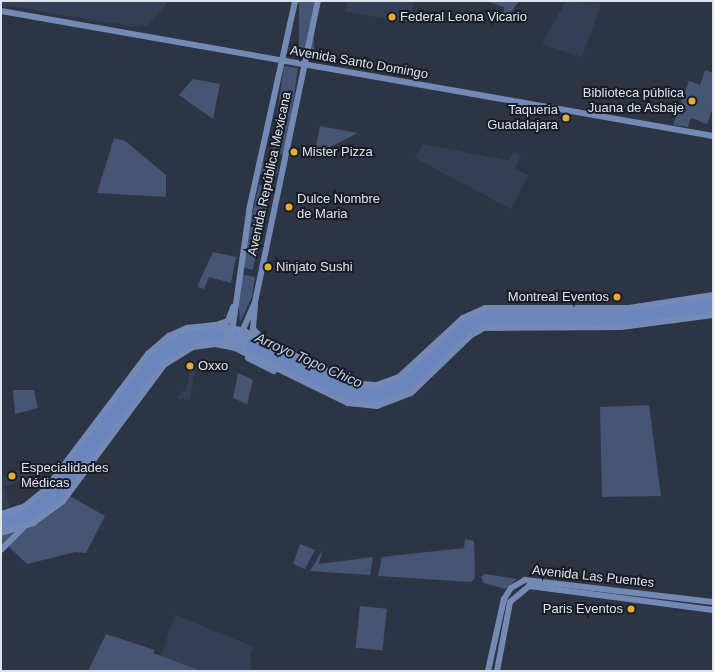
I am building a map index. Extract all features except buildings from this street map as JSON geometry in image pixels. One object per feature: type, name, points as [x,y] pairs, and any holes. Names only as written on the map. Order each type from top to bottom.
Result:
[{"type":"main road","name":"Avenida República Mexicana","points":[[235,330],[234,305],[250,206],[295,1]]},
{"type":"main road","name":"Avenida República Mexicana","points":[[230,345],[235,330],[254,302],[318,1]]},
{"type":"main road","name":"Avenida Santo Domingo","points":[[1,11],[713,136]]},
{"type":"main road","points":[[214,325],[235,330],[267,342],[352,383],[377,385],[399,377],[464,318],[485,308],[628,308],[713,295]]},
{"type":"main road","points":[[254,302],[253,329],[267,342]]},
{"type":"main road","points":[[1,514],[25,506],[45,490],[157,345],[187,328],[227,322],[234,305]]},
{"type":"main road","points":[[182,351],[226,349],[353,404],[387,404],[419,387],[470,336],[484,328],[621,327],[713,315]]},
{"type":"main road","points":[[243,350],[251,336]]},
{"type":"main road","points":[[1,550],[23,528],[63,501],[155,375],[182,351],[203,345],[230,345],[243,350],[293,377]]},
{"type":"main road","points":[[1,533],[23,528]]},
{"type":"main road","name":"Avenida Las Puentes","points":[[488,671],[504,599],[517,583],[535,582],[713,602]]},
{"type":"main road","name":"Avenida Las Puentes","points":[[496,671],[510,602],[522,589],[535,582],[713,610]]},
{"type":"main road","points":[[517,583],[522,589]]},
{"type":"shaded area","points":[[1,1],[169,1],[147,26],[138,27],[1,5]]},
{"type":"shaded area","points":[[299,1],[314,1],[314,55],[299,55]]},
{"type":"shaded area","name":"Federal Leona Vicario","points":[[347,1],[414,1],[414,5],[406,22],[345,11]]},
{"type":"shaded area","points":[[486,1],[519,1],[508,16],[503,14],[504,7]]},
{"type":"shaded area","points":[[566,1],[601,4],[582,57],[542,44]]},
{"type":"shaded area","points":[[284,66],[298,68],[286,155],[272,153]]},
{"type":"shaded area","points":[[705,70],[713,73],[713,108],[707,124],[691,118],[688,127],[673,125],[689,81],[700,85]]},
{"type":"shaded area","points":[[193,79],[220,84],[213,119],[179,95]]},
{"type":"shaded area","points":[[320,126],[358,133],[314,155]]},
{"type":"shaded area","points":[[114,138],[125,141],[166,175],[166,197],[97,193]]},
{"type":"shaded area","points":[[423,144],[509,161],[514,152],[521,156],[515,169],[528,175],[511,209],[415,158]]},
{"type":"shaded area","points":[[269,161],[275,164],[278,170],[275,176],[269,179],[263,176],[260,170],[263,164]]},
{"type":"shaded area","points":[[259,185],[272,188],[253,270],[240,267]]},
{"type":"shaded area","points":[[213,252],[236,257],[231,283],[209,277],[204,289],[197,287]]},
{"type":"shaded area","points":[[241,274],[255,277],[252,297],[240,322],[238,297]]},
{"type":"shaded area","points":[[713,295],[713,315],[652,324],[494,326],[475,333],[419,387],[387,404],[353,404],[243,352],[215,344],[176,354],[82,478],[43,517],[1,533],[1,514],[37,498],[141,361],[179,331],[226,326],[360,385],[392,381],[463,318],[485,308],[611,308]]},
{"type":"shaded area","points":[[187,360],[196,361],[190,400],[177,399],[182,391],[186,392],[190,372]]},
{"type":"shaded area","points":[[238,373],[253,380],[247,404],[233,398]]},
{"type":"shaded area","points":[[13,390],[34,390],[38,408],[15,414]]},
{"type":"shaded area","points":[[649,405],[661,496],[602,497],[600,407]]},
{"type":"shaded area","points":[[35,463],[38,473],[4,487],[10,507],[1,508],[1,474],[5,486],[3,477]]},
{"type":"shaded area","points":[[68,495],[105,516],[86,553],[75,552],[27,564],[7,545],[1,550],[1,532]]},
{"type":"shaded area","points":[[465,539],[474,541],[475,578],[471,582],[378,576],[382,557],[464,548]]},
{"type":"shaded area","points":[[300,544],[315,550],[305,569],[293,564]]},
{"type":"shaded area","points":[[322,551],[319,564],[373,557],[370,575],[310,571]]},
{"type":"shaded area","points":[[485,574],[517,579],[505,589],[484,583],[481,577]]},
{"type":"shaded area","points":[[360,606],[387,609],[382,651],[356,648]]},
{"type":"shaded area","points":[[175,615],[254,647],[250,654],[251,671],[204,671],[161,656]]},
{"type":"shaded area","points":[[106,634],[155,650],[153,653],[202,671],[88,671]]},
{"type":"place","name":"Federal Leona Vicario","points":[[392,17]]},
{"type":"place","name":"Biblioteca pública Juana de Asbaje","points":[[692,101]]},
{"type":"place","name":"Taqueria Guadalajara","points":[[566,118]]},
{"type":"place","name":"Mister Pizza","points":[[294,152]]},
{"type":"place","name":"Dulce Nombre de Maria","points":[[289,207]]},
{"type":"place","name":"Ninjato Sushi","points":[[268,267]]},
{"type":"place","name":"Montreal Eventos","points":[[617,297]]},
{"type":"place","name":"Oxxo","points":[[190,366]]},
{"type":"place","name":"Especialidades Médicas","points":[[12,476]]},
{"type":"place","name":"Paris Eventos","points":[[631,609]]},
{"type":"water label","name":"Arroyo Topo Chico","points":[[309,360]]}]
